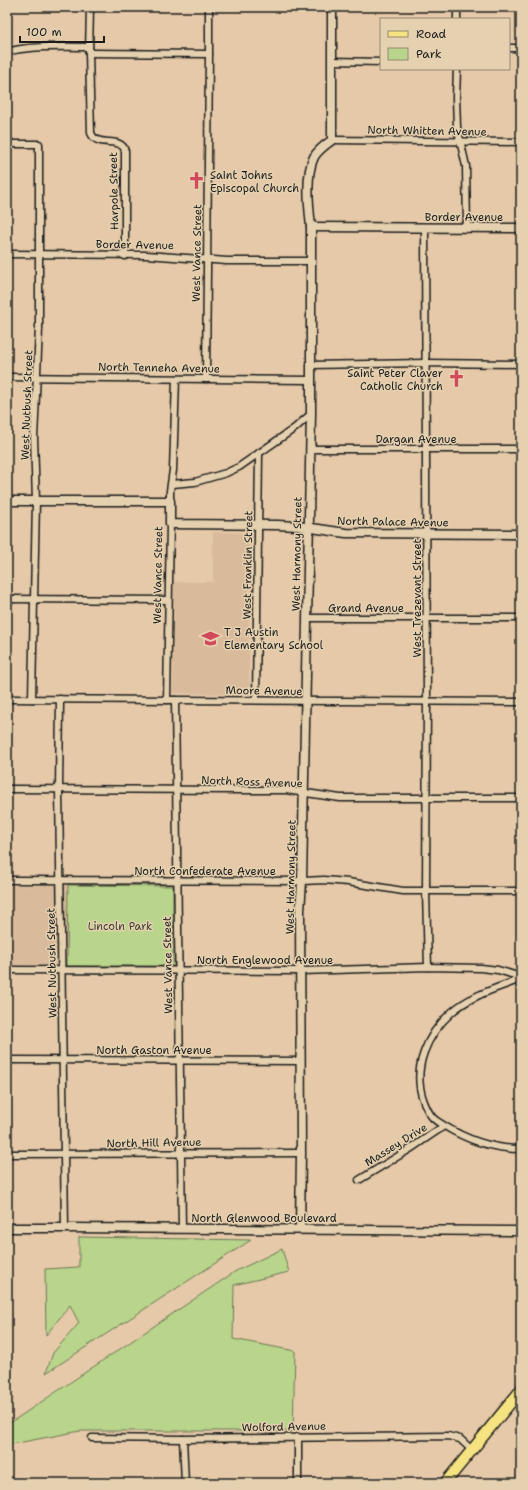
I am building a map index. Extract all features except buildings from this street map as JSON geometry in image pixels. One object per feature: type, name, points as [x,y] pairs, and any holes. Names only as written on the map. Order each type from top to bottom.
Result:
[{"type":"main road","points":[[445,1483],[521,1390]]},
{"type":"street","name":"Harpole Street","points":[[90,7],[89,50],[91,133],[92,137],[101,142],[119,143],[124,147],[125,256]]},
{"type":"street","name":"West Vance Street","points":[[206,379],[209,7]]},
{"type":"street","points":[[332,7],[332,140]]},
{"type":"street","points":[[457,7],[457,18]]},
{"type":"street","points":[[8,52],[33,48],[209,54]]},
{"type":"street","points":[[510,48],[521,48]]},
{"type":"street","points":[[332,61],[380,62]]},
{"type":"street","points":[[457,70],[457,127],[466,166],[467,228]]},
{"type":"street","name":"West Nutbush Street","points":[[7,139],[12,144],[39,144],[38,376],[34,438],[36,501],[32,699]]},
{"type":"street","name":"North Whitten Avenue","points":[[332,140],[521,142]]},
{"type":"street","name":"West Harmony Street","points":[[300,1229],[300,911],[302,881],[311,414],[310,166],[314,156],[321,148],[332,140]]},
{"type":"street","name":"Border Avenue","points":[[311,227],[521,228]]},
{"type":"street","name":"West Trezevant Street","points":[[425,228],[427,618],[426,891],[428,967]]},
{"type":"street","name":"Border Avenue","points":[[7,254],[147,255],[208,260],[311,261]]},
{"type":"street","points":[[311,365],[521,364]]},
{"type":"street","name":"North Tenneha Avenue","points":[[7,377],[38,376],[311,380]]},
{"type":"street","name":"West Vance Street","points":[[167,700],[170,491],[172,484],[176,378]]},
{"type":"street","points":[[172,484],[195,482],[226,473],[239,467],[295,428],[311,414]]},
{"type":"street","name":"Dargan Avenue","points":[[310,449],[521,449]]},
{"type":"street","name":"West Franklin Street","points":[[256,700],[259,453]]},
{"type":"street","points":[[7,501],[170,501]]},
{"type":"street","name":"North Palace Avenue","points":[[170,524],[258,524],[298,526],[346,533],[521,534]]},
{"type":"street","points":[[7,599],[168,600]]},
{"type":"street","name":"Grand Avenue","points":[[307,618],[521,618]]},
{"type":"street","name":"Moore Avenue","points":[[7,699],[521,702]]},
{"type":"street","name":"West Nutbush Street","points":[[60,699],[65,1228]]},
{"type":"street","name":"West Vance Street","points":[[175,700],[182,1229]]},
{"type":"street","name":"North Ross Avenue","points":[[7,790],[286,790],[340,798],[521,798]]},
{"type":"street","name":"North Confederate Avenue","points":[[7,880],[324,880],[348,882],[403,891],[521,891]]},
{"type":"street","name":"North Englewood Avenue","points":[[7,970],[301,971],[428,967],[480,968],[498,970],[521,978]]},
{"type":"street","points":[[521,978],[464,1003],[442,1021],[427,1045],[421,1061],[419,1073],[422,1096],[433,1118],[444,1126],[467,1138],[504,1149],[521,1149]]},
{"type":"street","name":"North Gaston Avenue","points":[[7,1060],[301,1062]]},
{"type":"street","name":"Massey Drive","points":[[358,1180],[410,1149],[444,1126]]},
{"type":"street","name":"North Hill Avenue","points":[[7,1154],[182,1152],[301,1153]]},
{"type":"street","name":"North Glenwood Boulevard","points":[[7,1228],[521,1231]]},
{"type":"street","name":"Wolford Avenue","points":[[92,1438],[183,1439],[448,1436],[460,1440],[472,1450]]},
{"type":"street","points":[[298,1437],[298,1483]]},
{"type":"street","points":[[183,1439],[185,1483]]},
{"type":"shaded area","name":"T J Austin Elementary School","points":[[213,532],[249,533],[249,694],[173,693],[174,582],[213,582]]},
{"type":"shaded area","points":[[68,885],[67,966],[7,965],[7,886]]},
{"type":"green space","name":"Lincoln Park","points":[[68,885],[173,886],[173,966],[67,966]]},
{"type":"green space","points":[[79,1237],[251,1240],[46,1373],[53,1353],[79,1323],[70,1305],[46,1335],[45,1269],[79,1267]]},
{"type":"green space","points":[[282,1249],[289,1272],[234,1285],[233,1339],[295,1351],[293,1431],[80,1431],[7,1445],[7,1425],[236,1271]]},
{"type":"place","name":"Saint Johns Episcopal Church","points":[[197,181]]},
{"type":"place","name":"Saint Peter Claver Catholic Church","points":[[456,379]]},
{"type":"place","name":"T J Austin Elementary School","points":[[211,638]]}]
